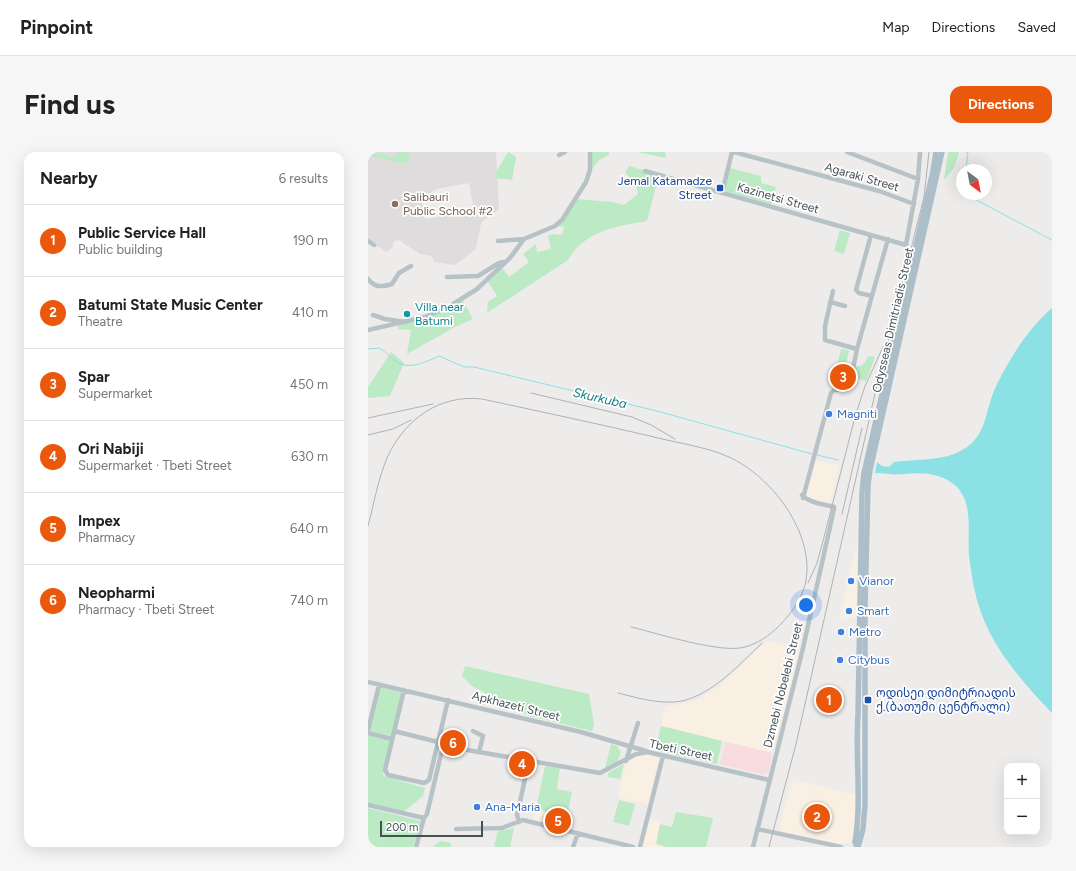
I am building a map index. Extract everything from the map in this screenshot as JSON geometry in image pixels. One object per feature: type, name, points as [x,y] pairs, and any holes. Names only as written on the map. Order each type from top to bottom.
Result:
[{"type":"main road","name":"Odysseas Dimitriadis Street","points":[[856,743],[862,492],[864,473],[931,180],[936,152]]},
{"type":"main road","name":"Odysseas Dimitriadis Street","points":[[864,744],[867,499],[870,470],[942,152]]},
{"type":"main road","points":[[857,730],[864,732]]},
{"type":"main road","points":[[856,743],[861,745],[864,744],[864,818],[858,847],[855,842],[859,792],[856,743]]},
{"type":"street","points":[[559,155],[565,152]]},
{"type":"street","points":[[498,241],[524,239],[555,226],[562,220],[586,182],[590,170],[590,152]]},
{"type":"street","points":[[722,193],[733,152]]},
{"type":"street","name":"Agaraki Street","points":[[733,152],[879,191],[914,204]]},
{"type":"street","points":[[847,152],[918,179]]},
{"type":"street","points":[[914,204],[920,152]]},
{"type":"street","name":"Kazinetsi Street","points":[[645,171],[906,245],[914,204]]},
{"type":"street","points":[[871,235],[856,290],[859,293],[872,296]]},
{"type":"street","points":[[368,330],[406,323],[438,312],[467,296],[482,285],[506,262],[524,239]]},
{"type":"street","name":"Dzmebi Nobelebi Street","points":[[753,847],[804,648],[834,509],[834,507],[805,501],[802,495],[831,393],[834,390],[846,388],[848,385],[888,239]]},
{"type":"street","points":[[368,241],[374,245]]},
{"type":"street","points":[[447,277],[478,276],[499,263],[506,262]]},
{"type":"street","points":[[368,279],[374,286],[382,287],[392,284],[399,273],[411,266]]},
{"type":"street","points":[[833,291],[825,326],[825,340],[857,349]]},
{"type":"street","points":[[830,302],[845,306]]},
{"type":"street","points":[[373,315],[406,323]]},
{"type":"street","name":"Apkhazeti Street","points":[[368,682],[448,700],[648,752]]},
{"type":"street","points":[[368,730],[379,685]]},
{"type":"street","points":[[404,690],[385,770],[388,775],[426,783],[448,700]]},
{"type":"street","points":[[626,761],[638,722]]},
{"type":"street","points":[[394,731],[438,742]]},
{"type":"street","points":[[473,731],[483,736],[479,752]]},
{"type":"street","points":[[368,733],[392,739]]},
{"type":"street","name":"Tbeti Street","points":[[438,766],[444,749],[450,747],[600,773],[626,761],[636,754],[648,752],[770,780]]},
{"type":"street","points":[[640,847],[663,756]]},
{"type":"street","points":[[518,822],[516,815],[529,761]]},
{"type":"street","points":[[416,847],[424,818],[427,814],[438,766],[432,765]]},
{"type":"street","points":[[368,806],[424,818]]},
{"type":"street","points":[[456,829],[502,828],[518,822],[532,822],[633,847]]},
{"type":"street","points":[[757,829],[841,847]]},
{"type":"street","points":[[574,847],[578,833]]},
{"type":"shaded area","name":"Salibauri Public School #2","points":[[368,152],[496,152],[499,209],[481,223],[476,249],[455,265],[434,262],[432,256],[420,254],[399,240],[394,241],[392,248],[386,252],[368,240]],"holes":[[[469,183],[474,211],[425,219],[421,198],[437,189]]]},
{"type":"shaded area","points":[[812,459],[839,466],[830,506],[805,501],[803,498]]},
{"type":"shaded area","points":[[855,549],[859,549],[858,617],[846,620],[839,619]]},
{"type":"shaded area","points":[[767,641],[803,648],[772,753],[661,726],[665,707],[695,701],[719,686]]},
{"type":"shaded area","points":[[726,742],[772,753],[769,771],[765,775],[720,764]]},
{"type":"shaded area","points":[[642,755],[649,755],[659,759],[648,804],[618,798],[626,762]]},
{"type":"shaded area","points":[[794,780],[854,794],[857,802],[853,840],[850,843],[839,844],[779,831],[786,799]]},
{"type":"shaded area","points":[[536,809],[567,817],[565,827],[533,819]]},
{"type":"shaded area","points":[[649,818],[659,821],[660,824],[656,844],[666,847],[642,847]]},
{"type":"green space","points":[[368,152],[376,152],[393,158],[399,152],[411,153],[408,162],[400,163],[368,155]]},
{"type":"green space","points":[[508,152],[516,157],[512,180],[496,178],[496,172]]},
{"type":"green space","points":[[590,152],[609,152],[609,155],[599,160],[589,173]]},
{"type":"green space","points":[[637,152],[665,152],[666,158]]},
{"type":"green space","points":[[948,152],[959,152],[954,168],[944,180]]},
{"type":"green space","points":[[629,166],[659,175],[647,221],[613,228],[592,236],[575,250],[568,260],[487,313],[488,302],[497,296],[487,280],[501,266],[509,277],[529,262],[523,254],[536,244],[537,252],[551,249],[548,236],[552,234],[562,235],[564,227],[557,226],[576,199],[612,202],[624,205],[638,194],[637,187],[634,182],[625,173]]},
{"type":"green space","points":[[730,168],[761,176],[761,183],[776,187],[771,205],[724,191]]},
{"type":"green space","points":[[840,230],[850,233],[844,254],[834,251]]},
{"type":"green space","points":[[462,299],[473,319],[455,327],[407,354],[411,330],[398,329],[398,324],[412,321]]},
{"type":"green space","points":[[841,349],[849,350],[846,364],[838,362]]},
{"type":"green space","points":[[391,352],[404,363],[390,396],[368,398],[368,387]]},
{"type":"green space","points":[[868,356],[875,357],[866,381],[851,377],[853,367],[863,364]]},
{"type":"green space","points":[[465,666],[589,694],[594,724],[592,731],[529,716],[472,686],[462,676]]},
{"type":"green space","points":[[379,687],[402,692],[392,736],[369,731]]},
{"type":"green space","points":[[661,726],[722,741],[717,764],[655,750]]},
{"type":"green space","points":[[368,734],[391,740],[383,772],[384,776],[425,788],[423,796],[402,813],[368,805]]},
{"type":"green space","points":[[611,744],[617,746],[621,752],[617,762],[605,768]]},
{"type":"green space","points":[[624,764],[620,779],[608,777],[608,773]]},
{"type":"green space","points":[[545,766],[560,768],[557,789],[572,792],[567,817],[536,809]]},
{"type":"green space","points":[[619,800],[635,804],[629,826],[613,822]]},
{"type":"green space","points":[[368,808],[421,821],[413,847],[368,847]]},
{"type":"green space","points":[[676,812],[713,818],[706,847],[666,847],[656,844],[660,824],[672,827]]},
{"type":"green space","points":[[514,828],[510,847],[494,847],[498,831]]},
{"type":"green space","points":[[440,841],[451,843],[451,847],[433,847]]},
{"type":"water","points":[[1052,308],[1052,713],[1007,661],[989,632],[982,616],[972,578],[969,556],[967,510],[962,493],[956,486],[945,478],[932,474],[875,473],[877,462],[882,466],[889,467],[894,462],[948,456],[971,444],[983,427],[992,395],[1008,363],[1035,325]]},
{"type":"waterway","points":[[966,152],[968,153],[967,164]]},
{"type":"waterway","points":[[976,200],[1052,240]]},
{"type":"waterway","name":"Skurkuba","points":[[368,349],[379,348],[391,358],[403,365],[415,365],[439,356],[464,367],[474,367],[657,411],[812,454]]},
{"type":"waterway","name":"Skurkuba","points":[[817,455],[838,460]]},
{"type":"railway","points":[[769,847],[796,744],[874,398],[924,197],[929,152]]},
{"type":"railway","points":[[808,583],[817,563],[855,417],[865,386],[883,347]]},
{"type":"railway","points":[[531,393],[632,417],[651,425],[675,439]]},
{"type":"railway","points":[[368,526],[384,466],[394,444],[403,432],[413,421],[438,405],[451,401],[482,399],[700,447],[729,457],[745,466],[760,477],[774,492],[796,525],[803,543],[807,562],[806,583],[799,600]]},
{"type":"railway","points":[[368,418],[433,404]]},
{"type":"railway","points":[[368,435],[393,429],[411,420]]},
{"type":"railway","points":[[842,514],[862,428]]},
{"type":"railway","points":[[631,627],[672,638],[721,648],[745,647],[763,639],[778,627],[792,611],[802,595]]},
{"type":"railway","points":[[618,693],[650,700],[666,702],[682,701],[704,692],[715,685],[735,669],[762,643]]},
{"type":"place","name":"Jemal Katamadze Street","points":[[720,188]]},
{"type":"place","name":"Salibauri Public School #2","points":[[395,204]]},
{"type":"place","name":"Villa near Batumi","points":[[407,314]]},
{"type":"place","name":"Spar","points":[[843,377]]},
{"type":"place","name":"Magniti","points":[[829,414]]},
{"type":"place","name":"Vianor","points":[[851,581]]},
{"type":"place","name":"Smart","points":[[849,611]]},
{"type":"place","name":"Metro","points":[[841,632]]},
{"type":"place","name":"Citybus","points":[[840,660]]},
{"type":"place","name":"Public Service Hall","points":[[829,700]]},
{"type":"place","name":"ოდისეი დიმიტრიადის ქ.(ბათუმი ცენტრალი)","points":[[868,700]]},
{"type":"place","name":"Neopharmi","points":[[453,743]]},
{"type":"place","name":"Ori Nabiji","points":[[522,764]]},
{"type":"place","name":"Ana-Maria","points":[[477,807]]},
{"type":"place","name":"Batumi State Music Center","points":[[817,817]]},
{"type":"place","name":"Impex","points":[[558,821]]}]
